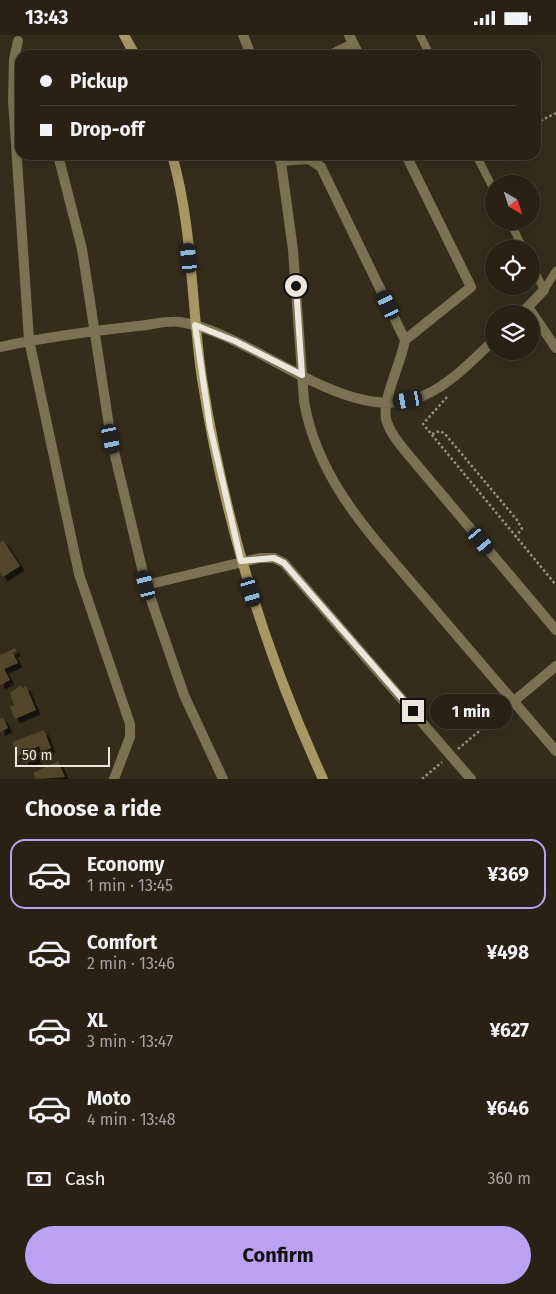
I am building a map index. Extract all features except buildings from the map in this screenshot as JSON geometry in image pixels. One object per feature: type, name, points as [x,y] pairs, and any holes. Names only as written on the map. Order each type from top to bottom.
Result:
[{"type":"street","points":[[124,35],[132,50]]},
{"type":"street","points":[[243,35],[250,50]]},
{"type":"street","points":[[18,38],[22,50]]},
{"type":"street","points":[[337,50],[351,39]]},
{"type":"street","points":[[15,54],[13,100],[15,135]]},
{"type":"street","points":[[16,160],[25,309],[29,340],[80,574],[130,724],[130,737],[114,779]]},
{"type":"street","points":[[59,160],[82,249],[111,439],[146,585],[184,695],[223,779]]},
{"type":"street","points":[[173,160],[180,185],[195,325],[210,427],[241,561],[282,679],[322,779]]},
{"type":"street","points":[[280,160],[293,250],[302,375],[308,423],[319,456],[339,493],[374,538],[556,751]]},
{"type":"street","points":[[310,160],[321,167],[405,340],[388,403],[386,419],[394,436],[556,630]]},
{"type":"street","points":[[405,340],[470,287],[408,160]]},
{"type":"street","points":[[529,305],[544,290]]},
{"type":"street","points":[[0,347],[29,340],[95,330],[178,321],[195,325],[235,341],[352,398],[388,403],[431,393],[444,385],[485,348]]},
{"type":"street","points":[[540,329],[556,348]]},
{"type":"street","points":[[146,585],[241,561],[274,558],[289,568],[472,779]]},
{"type":"street","points":[[514,701],[556,666]]},
{"type":"lane","points":[[420,35],[428,50]]},
{"type":"lane","points":[[479,160],[486,175]]},
{"type":"lane","points":[[544,290],[556,271]]},
{"type":"lane","points":[[540,282],[544,290]]},
{"type":"path","points":[[541,120],[556,113]]},
{"type":"path","points":[[444,385],[449,395],[423,424],[556,585]]},
{"type":"path","points":[[431,434],[440,431],[445,434],[517,520],[522,529],[515,537]]},
{"type":"path","points":[[422,779],[514,701]]},
{"type":"route","points":[[296,286],[302,375],[235,341],[195,325],[210,427],[241,561],[274,558],[284,563],[413,711]]}]
